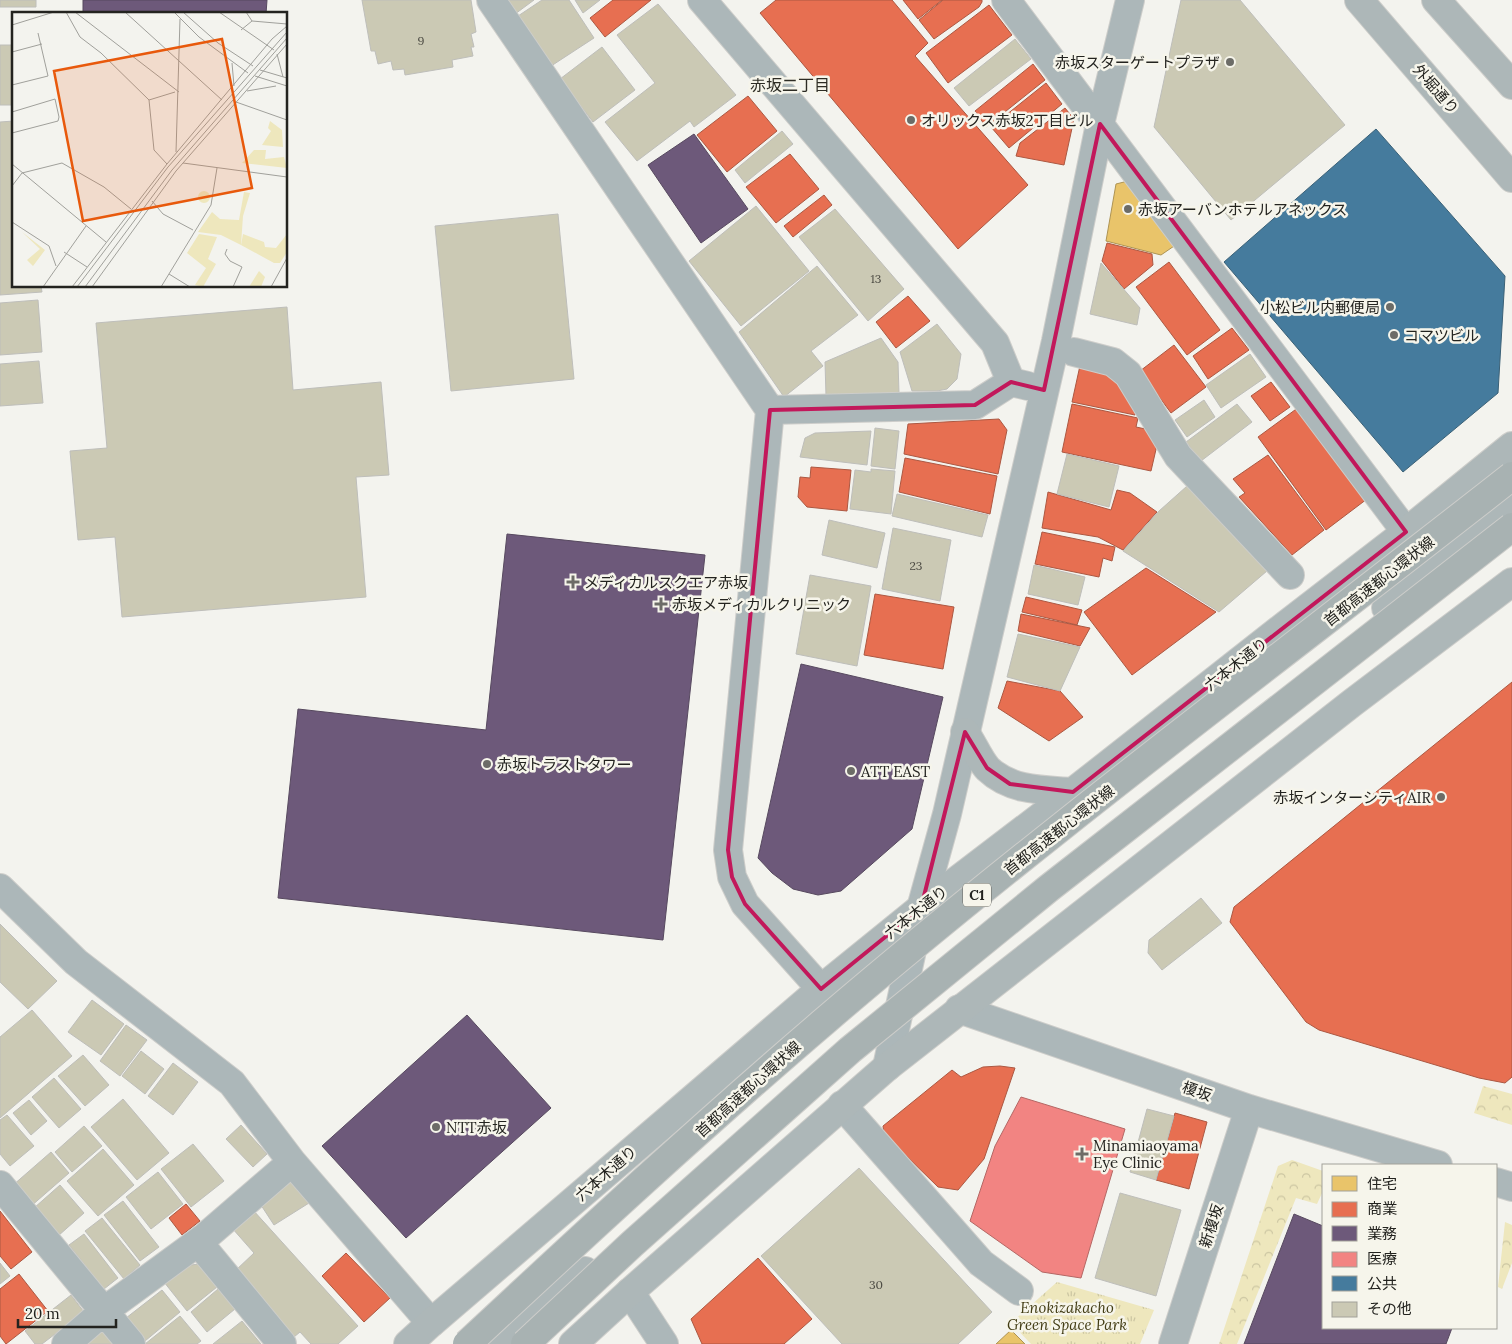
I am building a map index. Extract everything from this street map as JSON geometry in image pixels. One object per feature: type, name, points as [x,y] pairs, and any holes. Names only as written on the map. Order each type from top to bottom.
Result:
[{"type":"highway","name":"首都高速都心環状線","points":[[467,1344],[601,1220],[834,1013],[1026,855],[1512,476]]},
{"type":"highway","points":[[525,1344],[632,1244],[850,1050],[1049,888],[1512,527]]},
{"type":"main road","name":"外堀通り","points":[[1359,0],[1512,178]]},
{"type":"main road","points":[[1436,0],[1512,85]]},
{"type":"main road","name":"六本木通り","points":[[408,1344],[431,1322],[821,989],[921,908],[1406,532],[1512,446]]},
{"type":"main road","points":[[502,1344],[903,993],[1512,508]]},
{"type":"main road","points":[[1296,617],[1429,574]]},
{"type":"main road","points":[[573,1344],[842,1105],[958,1009],[1352,703],[1512,582]]},
{"type":"main road","points":[[966,732],[987,768],[1010,784],[1031,789],[1073,792]]},
{"type":"street","points":[[491,0],[770,410],[728,850],[732,877],[745,904],[821,989]]},
{"type":"street","points":[[1006,0],[1406,532]]},
{"type":"street","points":[[887,1067],[921,908],[947,814],[1058,331],[1100,124],[1130,0]]},
{"type":"street","points":[[710,3],[995,343],[1011,382]]},
{"type":"street","points":[[1074,352],[1114,362],[1128,374],[1178,456],[1290,575]]},
{"type":"street","points":[[770,410],[975,405],[1011,382],[1044,390]]},
{"type":"street","points":[[0,888],[76,962],[232,1083],[292,1162],[431,1322]]},
{"type":"street","name":"榎坂","points":[[958,1009],[1250,1109],[1435,1164]]},
{"type":"street","points":[[842,1105],[981,1263],[1019,1292]]},
{"type":"street","name":"新榎坂","points":[[1173,1344],[1250,1109]]},
{"type":"street","points":[[66,1344],[104,1311],[198,1242],[292,1162]]},
{"type":"street","points":[[1497,1182],[1512,1187]]},
{"type":"street","points":[[0,1185],[131,1344]]},
{"type":"street","points":[[198,1242],[282,1344]]},
{"type":"street","points":[[630,1292],[664,1344]]},
{"type":"highlighted area","points":[[1100,124],[1406,532],[1073,792],[1010,784],[987,768],[965,732],[921,908],[821,989],[745,904],[732,877],[728,850],[770,410],[975,405],[1011,382],[1044,390]]},
{"type":"green space","points":[[1483,1086],[1512,1094],[1512,1125],[1474,1113]]},
{"type":"green space","points":[[1292,1160],[1322,1171],[1322,1193],[1317,1204],[1296,1198],[1237,1344],[1219,1344],[1278,1166]]},
{"type":"green space","points":[[1505,1222],[1512,1225],[1512,1263],[1502,1289],[1498,1287]]},
{"type":"green space","name":"Enokizakacho Green Space Park","points":[[1057,1282],[1154,1310],[1140,1344],[1031,1344],[1011,1323]]},
{"type":"building: 住宅","points":[[1128,181],[1177,244],[1161,255],[1106,241],[1116,184]]},
{"type":"building: 住宅","points":[[1011,1330],[1025,1344],[996,1344]]},
{"type":"building: 商業","points":[[613,0],[651,0],[605,37],[590,18]]},
{"type":"building: 商業","name":"オリックス赤坂2丁目ビル","points":[[776,0],[892,0],[928,43],[915,56],[1028,185],[958,249],[760,13]]},
{"type":"building: 商業","points":[[903,0],[942,0],[918,19]]},
{"type":"building: 商業","points":[[943,0],[982,0],[982,2],[979,7],[934,39],[919,20]]},
{"type":"building: 商業","points":[[989,5],[1012,35],[948,83],[926,53]]},
{"type":"building: 商業","points":[[1033,64],[1045,80],[986,127],[975,111]]},
{"type":"building: 商業","points":[[1046,83],[1062,104],[1009,148],[991,127]]},
{"type":"building: 商業","points":[[748,96],[777,131],[727,172],[697,135]]},
{"type":"building: 商業","points":[[1065,108],[1074,119],[1064,165],[1016,156],[1020,143]]},
{"type":"building: 商業","points":[[790,154],[819,189],[776,223],[746,187]]},
{"type":"building: 商業","points":[[824,195],[832,205],[793,237],[784,226]]},
{"type":"building: 商業","points":[[1107,243],[1152,254],[1153,265],[1124,289],[1102,261]]},
{"type":"building: 商業","points":[[1169,262],[1220,330],[1187,355],[1136,287]]},
{"type":"building: 商業","points":[[908,296],[930,321],[896,348],[876,322]]},
{"type":"building: 商業","points":[[1232,328],[1249,350],[1208,379],[1193,356]]},
{"type":"building: 商業","points":[[1174,345],[1206,387],[1171,413],[1140,371]]},
{"type":"building: 商業","points":[[1081,361],[1114,368],[1138,403],[1135,415],[1072,402]]},
{"type":"building: 商業","points":[[1271,382],[1290,407],[1270,421],[1251,396]]},
{"type":"building: 商業","points":[[1072,404],[1138,418],[1136,427],[1160,432],[1151,471],[1062,452]]},
{"type":"building: 商業","points":[[1299,407],[1367,499],[1326,530],[1258,437]]},
{"type":"building: 商業","points":[[999,419],[1007,430],[998,474],[904,454],[908,424]]},
{"type":"building: 商業","points":[[1268,455],[1324,530],[1292,555],[1239,497],[1245,493],[1233,479]]},
{"type":"building: 商業","points":[[905,458],[997,476],[990,514],[899,492]]},
{"type":"building: 商業","points":[[811,467],[851,470],[847,511],[807,507],[798,497],[800,477],[810,478]]},
{"type":"building: 商業","points":[[1117,490],[1130,493],[1157,512],[1123,550],[1098,537],[1042,528],[1048,492],[1111,510]]},
{"type":"building: 商業","points":[[1042,532],[1115,547],[1112,561],[1103,558],[1099,577],[1035,564]]},
{"type":"building: 商業","points":[[1146,568],[1216,612],[1132,675],[1084,612]]},
{"type":"building: 商業","points":[[875,594],[954,607],[943,669],[864,655]]},
{"type":"building: 商業","points":[[1026,597],[1082,610],[1077,625],[1022,612]]},
{"type":"building: 商業","points":[[1021,614],[1090,628],[1080,646],[1018,631]]},
{"type":"building: 商業","points":[[1007,681],[1060,691],[1083,717],[1049,741],[998,708]]},
{"type":"building: 商業","name":"赤坂インターシティAIR","points":[[1512,682],[1512,1077],[1505,1083],[1479,1078],[1319,1030],[1306,1022],[1230,922],[1234,907]]},
{"type":"building: 商業","points":[[1000,1066],[1015,1068],[984,1159],[958,1190],[938,1187],[884,1134],[883,1126],[952,1070],[961,1077],[983,1067]]},
{"type":"building: 商業","points":[[1175,1113],[1207,1122],[1189,1189],[1156,1180]]},
{"type":"building: 商業","points":[[186,1204],[200,1221],[182,1235],[169,1218]]},
{"type":"building: 商業","points":[[0,1211],[32,1252],[11,1269],[0,1256]]},
{"type":"building: 商業","points":[[346,1253],[390,1298],[364,1322],[322,1276]]},
{"type":"building: 商業","points":[[758,1258],[812,1319],[784,1344],[702,1344],[691,1319]]},
{"type":"building: 商業","points":[[19,1274],[48,1311],[6,1344],[0,1336],[0,1289]]},
{"type":"building: 業務","points":[[83,0],[267,0],[266,12],[83,12]]},
{"type":"building: 業務","points":[[694,134],[748,209],[701,243],[648,165]]},
{"type":"building: 業務","name":"赤坂トラストタワー","points":[[507,534],[705,555],[663,940],[278,898],[298,709],[486,730]]},
{"type":"building: 業務","name":"ATT EAST","points":[[801,664],[943,697],[912,829],[841,891],[818,895],[793,889],[772,873],[758,858]]},
{"type":"building: 業務","name":"NTT赤坂","points":[[467,1015],[551,1108],[406,1238],[322,1146]]},
{"type":"building: 業務","points":[[1294,1214],[1322,1226],[1322,1329],[1452,1329],[1446,1344],[1244,1344]]},
{"type":"building: 医療","points":[[1021,1097],[1125,1129],[1081,1278],[1042,1272],[970,1221],[995,1146]]},
{"type":"building: 公共","name":"コマツビル","points":[[1376,129],[1505,276],[1498,393],[1403,472],[1224,262]]},
{"type":"building: その他","points":[[0,0],[36,0],[36,7],[0,7]]},
{"type":"building: その他","points":[[362,0],[471,0],[476,32],[471,34],[474,47],[471,47],[473,56],[452,60],[453,67],[405,75],[404,69],[393,70],[391,61],[378,64],[375,51],[371,51]]},
{"type":"building: その他","points":[[499,0],[534,0],[511,17]]},
{"type":"building: その他","points":[[542,0],[569,0],[594,38],[545,70],[512,20]]},
{"type":"building: その他","points":[[575,0],[600,0],[583,13]]},
{"type":"building: その他","name":"赤坂スターゲートプラザ","points":[[1181,0],[1240,0],[1345,125],[1231,220],[1154,127]]},
{"type":"building: その他","points":[[658,4],[736,95],[694,127],[690,121],[637,161],[605,122],[655,83],[617,35]]},
{"type":"building: その他","points":[[1015,39],[1031,59],[969,106],[954,88]]},
{"type":"building: その他","points":[[0,45],[12,45],[12,105],[0,105]]},
{"type":"building: その他","points":[[602,47],[635,90],[593,122],[560,79]]},
{"type":"building: その他","points":[[12,121],[12,288],[41,288],[42,292],[0,295],[0,122]]},
{"type":"building: その他","points":[[782,131],[793,144],[745,183],[735,170]]},
{"type":"building: その他","points":[[756,206],[809,271],[741,326],[689,261]]},
{"type":"building: その他","points":[[835,209],[904,289],[868,321],[799,237]]},
{"type":"building: その他","points":[[558,214],[574,379],[451,391],[435,226]]},
{"type":"building: その他","points":[[1101,263],[1140,308],[1137,325],[1090,314]]},
{"type":"building: その他","points":[[817,266],[858,315],[811,351],[823,366],[784,397],[739,332]]},
{"type":"building: その他","points":[[38,300],[42,352],[0,355],[0,303]]},
{"type":"building: その他","points":[[287,307],[293,390],[381,382],[389,475],[356,477],[366,597],[122,617],[115,537],[78,540],[70,451],[107,448],[96,323]]},
{"type":"building: その他","points":[[937,324],[961,354],[957,379],[947,389],[912,391],[900,352]]},
{"type":"building: その他","points":[[881,338],[898,362],[899,393],[826,396],[825,362]]},
{"type":"building: その他","points":[[1250,354],[1266,377],[1221,408],[1206,385]]},
{"type":"building: その他","points":[[39,361],[43,403],[0,406],[0,364]]},
{"type":"building: その他","points":[[1204,400],[1215,417],[1187,437],[1175,420]]},
{"type":"building: その他","points":[[1237,404],[1252,422],[1201,461],[1186,442]]},
{"type":"building: その他","points":[[875,428],[899,431],[895,469],[871,466]]},
{"type":"building: その他","points":[[871,431],[867,465],[800,457],[805,438],[815,433]]},
{"type":"building: その他","points":[[1067,454],[1119,466],[1109,507],[1057,494]]},
{"type":"building: その他","points":[[871,469],[895,471],[891,514],[850,509],[855,470],[871,472]]},
{"type":"building: その他","points":[[1196,478],[1274,565],[1219,612],[1123,551],[1159,511]]},
{"type":"building: その他","points":[[897,494],[988,515],[982,537],[892,516]]},
{"type":"building: その他","points":[[829,520],[885,533],[877,568],[822,555]]},
{"type":"building: その他","points":[[893,528],[951,540],[940,601],[882,589]]},
{"type":"building: その他","points":[[1034,565],[1085,577],[1078,605],[1028,594]]},
{"type":"building: その他","points":[[810,575],[871,586],[857,666],[796,654]]},
{"type":"building: その他","points":[[1018,634],[1080,647],[1060,691],[1007,677]]},
{"type":"building: その他","points":[[1201,898],[1222,923],[1162,970],[1148,953],[1149,940]]},
{"type":"building: その他","points":[[0,924],[57,981],[28,1009],[0,982]]},
{"type":"building: その他","points":[[92,1000],[124,1024],[101,1055],[68,1032]]},
{"type":"building: その他","points":[[32,1010],[72,1056],[0,1118],[0,1037]]},
{"type":"building: その他","points":[[126,1025],[147,1040],[120,1076],[100,1061]]},
{"type":"building: その他","points":[[141,1051],[164,1069],[145,1094],[122,1076]]},
{"type":"building: その他","points":[[83,1055],[109,1085],[85,1106],[58,1076]]},
{"type":"building: その他","points":[[173,1063],[198,1082],[173,1115],[148,1096]]},
{"type":"building: その他","points":[[54,1078],[81,1109],[59,1128],[32,1097]]},
{"type":"building: その他","points":[[123,1099],[169,1153],[137,1180],[91,1127]]},
{"type":"building: その他","points":[[29,1100],[47,1121],[31,1135],[13,1113]]},
{"type":"building: その他","points":[[1147,1109],[1174,1116],[1156,1180],[1130,1172]]},
{"type":"building: その他","points":[[7,1115],[34,1146],[10,1166],[0,1154],[0,1120]]},
{"type":"building: その他","points":[[241,1125],[267,1154],[253,1167],[226,1139]]},
{"type":"building: その他","points":[[84,1126],[102,1146],[72,1172],[55,1152]]},
{"type":"building: その他","points":[[193,1144],[224,1181],[191,1207],[161,1169]]},
{"type":"building: その他","points":[[103,1149],[134,1185],[98,1216],[67,1181]]},
{"type":"building: その他","points":[[51,1152],[69,1173],[30,1207],[12,1186]]},
{"type":"building: その他","points":[[859,1168],[992,1312],[958,1344],[842,1344],[761,1256]]},
{"type":"building: その他","points":[[158,1172],[183,1204],[151,1229],[126,1197]]},
{"type":"building: その他","points":[[291,1176],[309,1203],[274,1225],[257,1199]]},
{"type":"building: その他","points":[[60,1185],[84,1213],[58,1236],[34,1208]]},
{"type":"building: その他","points":[[1120,1193],[1181,1210],[1156,1296],[1095,1278]]},
{"type":"building: その他","points":[[123,1201],[159,1247],[140,1261],[104,1215]]},
{"type":"building: その他","points":[[253,1210],[358,1326],[338,1344],[311,1344],[300,1332],[294,1337],[235,1271],[254,1253],[232,1228]]},
{"type":"building: その他","points":[[102,1218],[140,1265],[124,1279],[85,1231]]},
{"type":"building: その他","points":[[84,1234],[118,1278],[104,1289],[69,1245]]},
{"type":"building: その他","points":[[0,1263],[10,1276],[0,1284]]},
{"type":"building: その他","points":[[199,1264],[217,1287],[187,1311],[164,1282],[183,1266]]},
{"type":"building: その他","points":[[218,1289],[235,1309],[207,1332],[191,1312]]},
{"type":"building: その他","points":[[162,1290],[180,1312],[145,1341],[126,1318]]},
{"type":"building: その他","points":[[71,1295],[84,1312],[42,1344],[35,1344],[25,1331]]},
{"type":"building: その他","points":[[180,1316],[201,1341],[197,1344],[145,1344]]},
{"type":"building: その他","points":[[242,1321],[261,1344],[213,1344]]},
{"type":"building: その他","points":[[104,1330],[115,1344],[86,1344]]},
{"type":"place","name":"赤坂スターゲートプラザ","points":[[1230,62]]},
{"type":"place","name":"オリックス赤坂2丁目ビル","points":[[911,120]]},
{"type":"place","name":"赤坂アーバンホテルアネックス","points":[[1128,209]]},
{"type":"place","name":"小松ビル内郵便局","points":[[1390,307]]},
{"type":"place","name":"コマツビル","points":[[1394,335]]},
{"type":"place","name":"メディカルスクエア赤坂","points":[[573,582]]},
{"type":"place","name":"赤坂メディカルクリニック","points":[[661,604]]},
{"type":"place","name":"赤坂トラストタワー","points":[[487,764]]},
{"type":"place","name":"ATT EAST","points":[[851,771]]},
{"type":"place","name":"赤坂インターシティAIR","points":[[1441,797]]},
{"type":"place","name":"NTT赤坂","points":[[436,1127]]},
{"type":"place","name":"Minamiaoyama Eye Clinic","points":[[1082,1154]]},
{"type":"district","name":"赤坂二丁目","points":[[790,85]]}]
